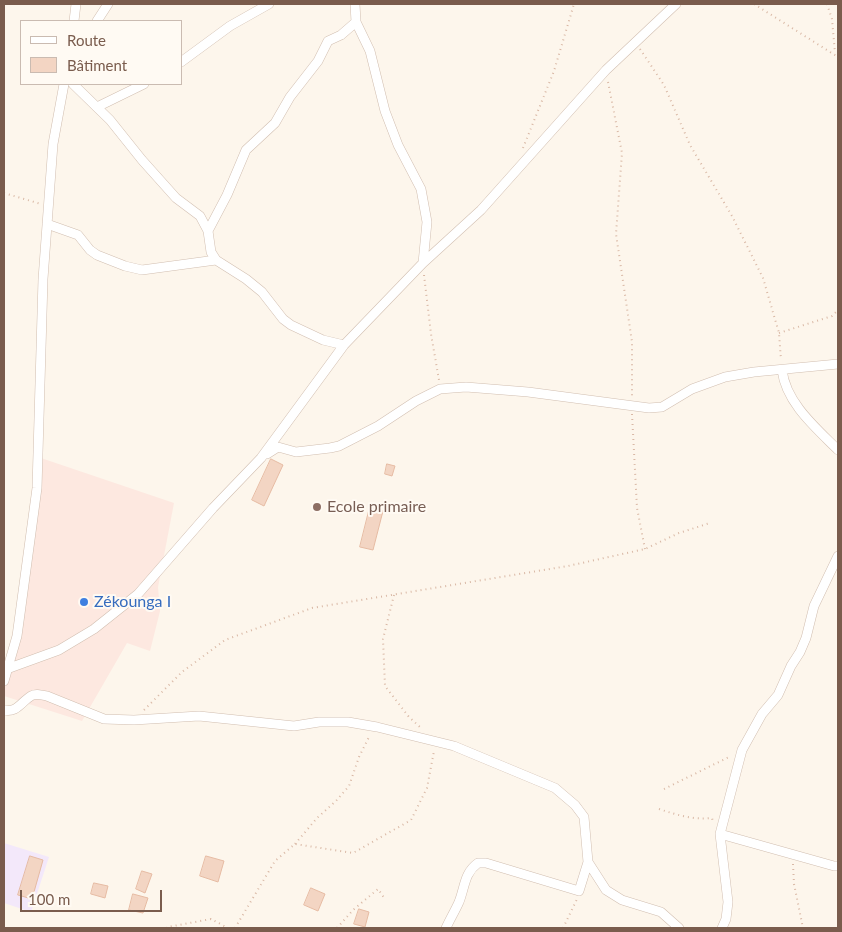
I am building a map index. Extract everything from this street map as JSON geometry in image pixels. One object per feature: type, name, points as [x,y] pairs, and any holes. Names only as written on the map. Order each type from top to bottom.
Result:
[{"type":"street","points":[[74,20],[76,4]]},
{"type":"street","points":[[98,20],[108,4]]},
{"type":"street","points":[[182,61],[230,26],[269,4]]},
{"type":"street","points":[[355,4],[356,22],[370,50],[385,111],[398,145],[421,189],[427,222],[423,263]]},
{"type":"street","points":[[5,670],[60,650],[94,629],[138,594],[207,514],[260,458],[344,345],[423,263],[481,210],[606,70],[676,4]]},
{"type":"street","points":[[208,231],[227,195],[246,150],[275,123],[295,90],[318,62],[328,41],[341,34],[356,22]]},
{"type":"street","points":[[4,680],[5,670],[17,636],[37,488],[43,279],[53,144],[64,85]]},
{"type":"street","points":[[74,85],[110,120],[176,198],[200,216],[208,231],[211,252],[216,260],[246,279],[262,292],[291,326],[323,340],[344,345]]},
{"type":"street","points":[[97,107],[142,85]]},
{"type":"street","points":[[47,224],[78,235],[90,250],[97,255],[125,266],[142,270],[216,260]]},
{"type":"street","points":[[260,458],[278,446],[296,452],[339,446],[378,426],[416,401],[440,389],[466,387],[528,392],[632,407],[662,408],[692,389],[725,377],[754,372],[838,364]]},
{"type":"street","points":[[782,370],[785,384],[791,396],[807,418],[838,450]]},
{"type":"street","points":[[722,928],[726,919],[728,902],[720,834],[742,750],[762,714],[778,695],[791,666],[800,652],[806,638],[814,606],[838,556]]},
{"type":"street","points":[[4,710],[11,711],[31,696],[39,695],[47,696],[104,719],[134,720],[199,716],[294,726],[332,721],[348,722],[376,726],[454,746],[555,788],[584,817],[588,862],[579,892],[478,863],[471,868],[464,880],[459,901],[446,928]]},
{"type":"street","points":[[720,834],[838,866]]},
{"type":"street","points":[[588,862],[606,890],[622,900],[661,912],[679,928]]},
{"type":"path","points":[[523,148],[554,70],[574,4]]},
{"type":"path","points":[[754,4],[838,57]]},
{"type":"path","points":[[827,4],[832,19],[835,54]]},
{"type":"path","points":[[636,42],[664,85],[690,144],[732,216],[763,278],[779,333],[782,370]]},
{"type":"path","points":[[606,70],[622,153],[616,234],[632,342],[632,407],[637,508],[645,549]]},
{"type":"path","points":[[4,193],[48,207]]},
{"type":"path","points":[[423,263],[431,334],[440,389]]},
{"type":"path","points":[[779,333],[832,316],[838,310]]},
{"type":"path","points":[[134,720],[182,672],[225,640],[312,608],[568,566],[645,549],[679,533],[710,523]]},
{"type":"path","points":[[394,595],[383,639],[385,686],[409,717],[423,729]]},
{"type":"path","points":[[235,928],[275,861],[295,844],[317,818],[349,786],[368,737],[376,726]]},
{"type":"path","points":[[295,844],[353,853],[411,820],[427,788],[436,742]]},
{"type":"path","points":[[664,789],[742,750]]},
{"type":"path","points":[[659,809],[680,816],[701,819],[712,818],[720,834]]},
{"type":"path","points":[[792,854],[794,884],[803,928]]},
{"type":"path","points":[[338,928],[353,910],[378,890],[385,899]]},
{"type":"path","points":[[563,928],[579,892]]},
{"type":"path","points":[[166,928],[168,926],[211,919],[228,928]]},
{"type":"shaded area","points":[[38,457],[174,503],[158,587],[160,611],[150,651],[127,643],[82,721],[4,696],[4,681],[17,636]]},
{"type":"shaded area","points":[[4,843],[49,857],[31,912],[4,903]]},
{"type":"building","points":[[271,459],[283,465],[264,506],[252,500]]},
{"type":"building","points":[[387,464],[395,466],[392,476],[385,474]]},
{"type":"building","points":[[370,507],[383,511],[373,550],[360,547]]},
{"type":"building","points":[[30,856],[43,860],[32,899],[18,895]]},
{"type":"building","points":[[206,856],[224,861],[218,882],[200,876]]},
{"type":"building","points":[[142,871],[152,874],[145,893],[136,889]]},
{"type":"building","points":[[94,883],[108,886],[105,898],[91,894]]},
{"type":"building","points":[[311,888],[325,894],[318,911],[304,905]]},
{"type":"building","points":[[133,894],[148,898],[143,913],[129,910]]},
{"type":"building","points":[[359,909],[369,912],[365,927],[354,924]]},
{"type":"place","name":"Ecole primaire","points":[[317,507]]},
{"type":"place","name":"Zékounga I","points":[[84,602]]}]
